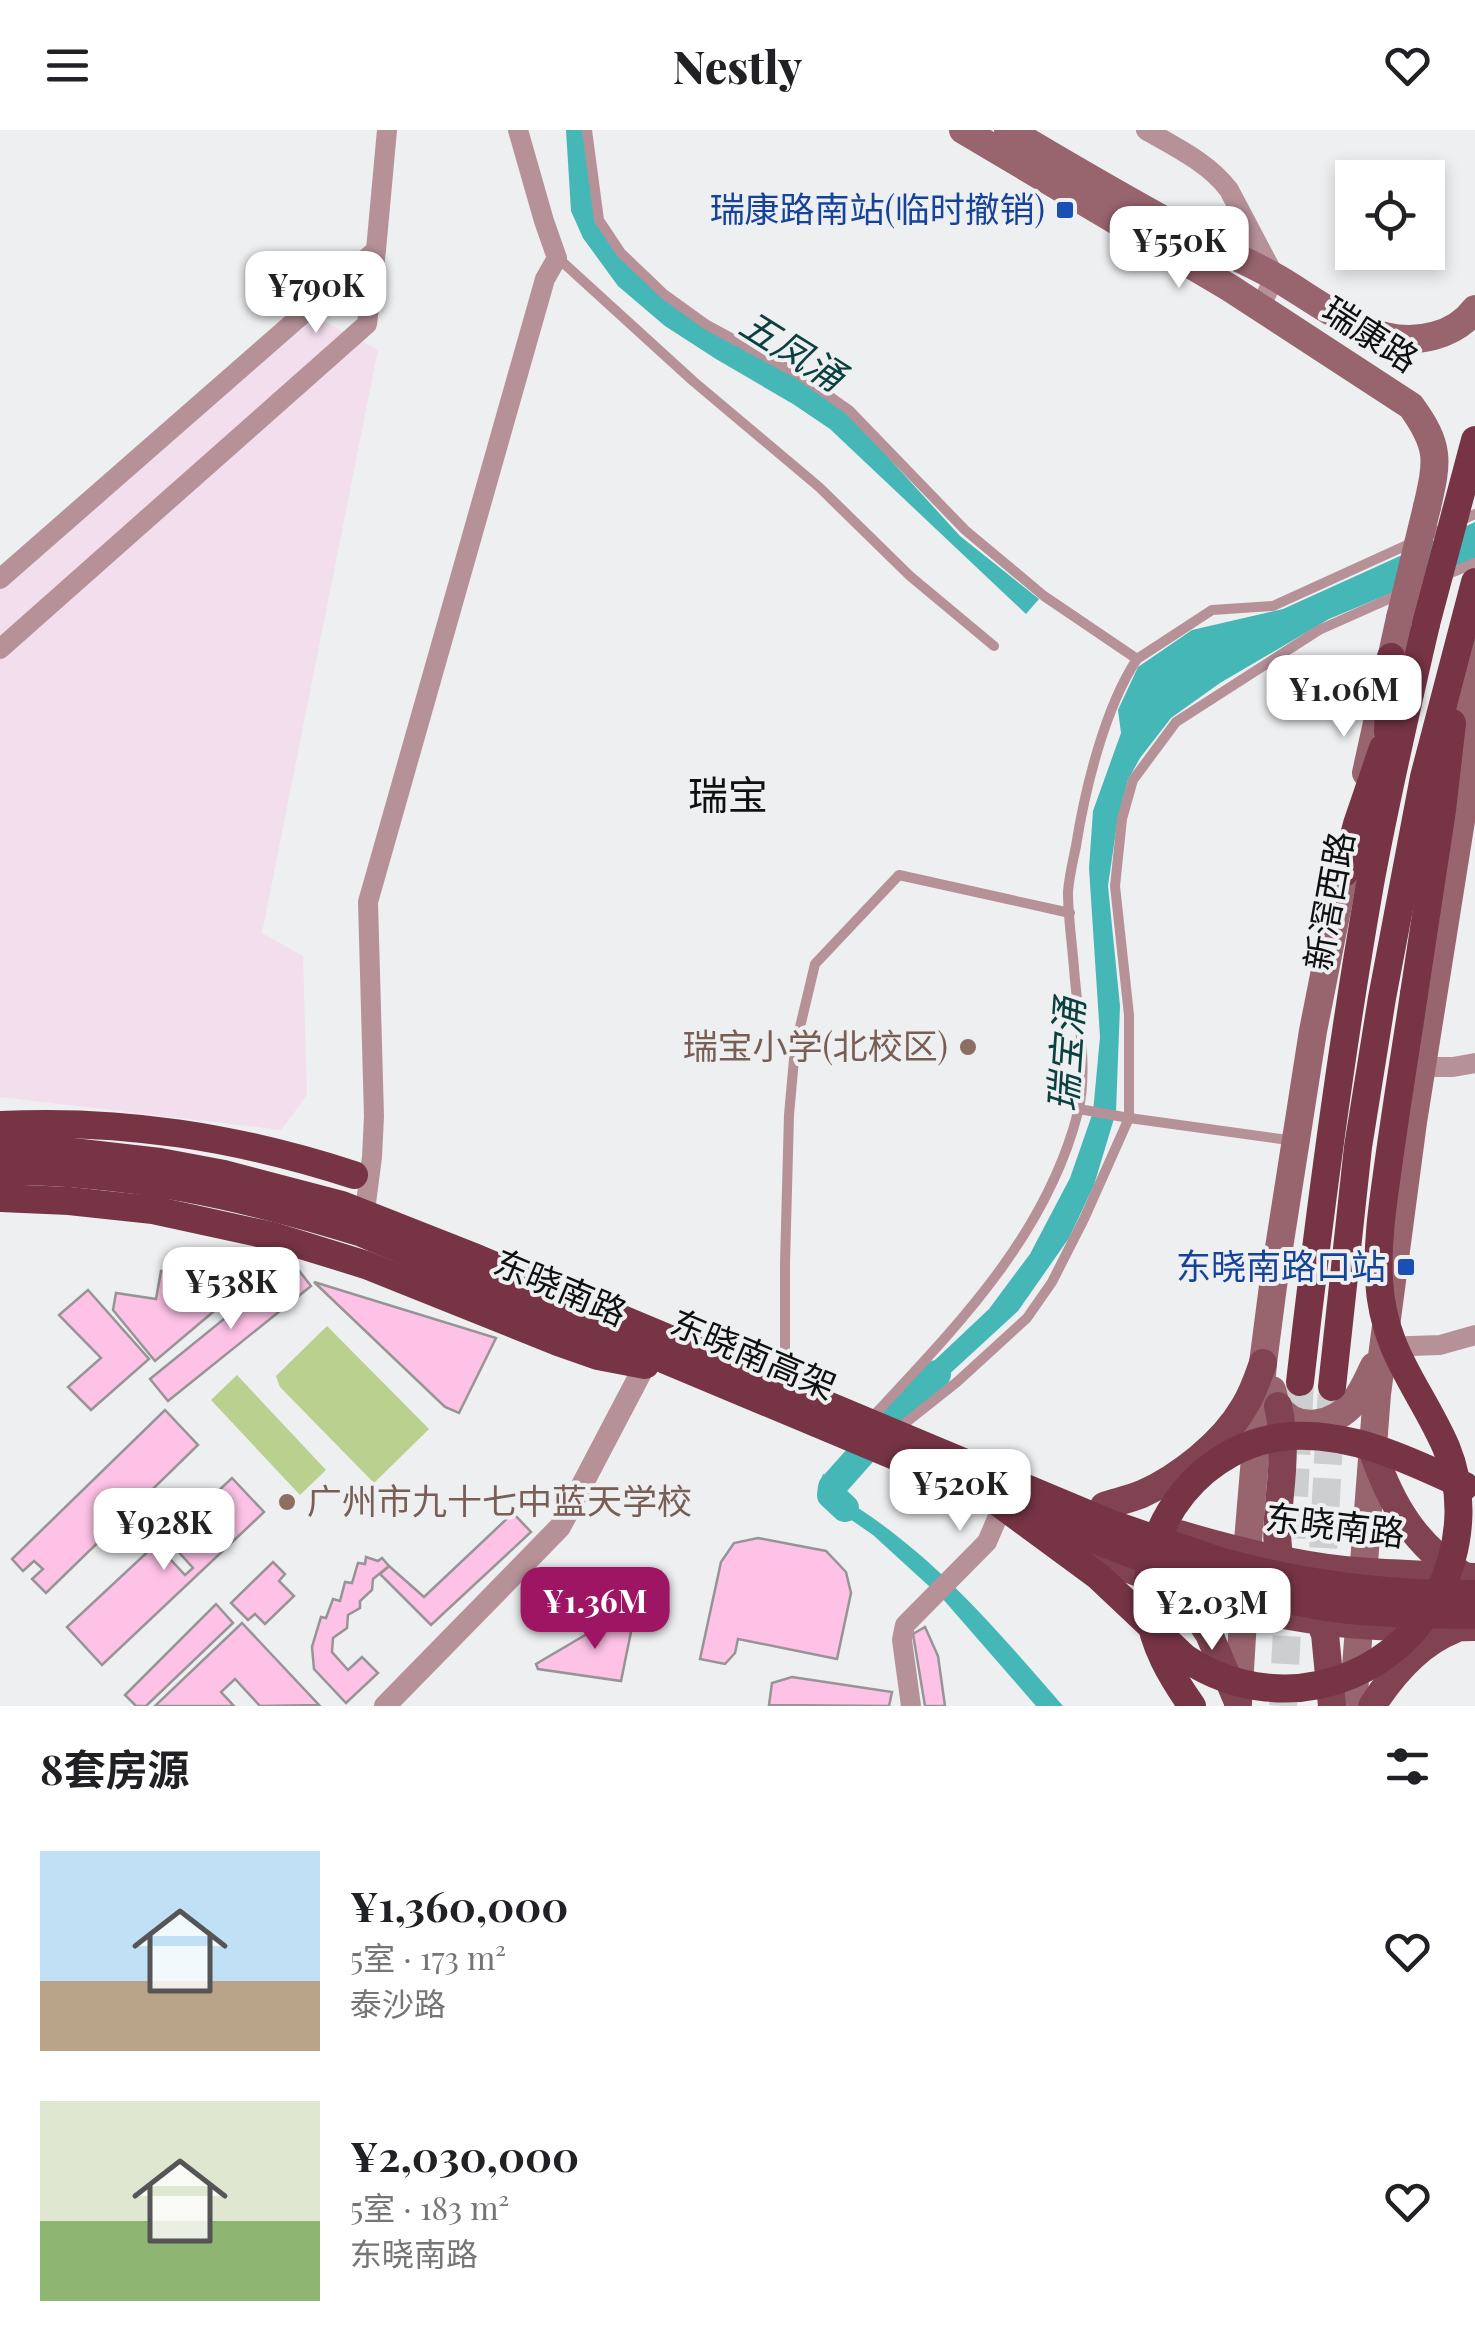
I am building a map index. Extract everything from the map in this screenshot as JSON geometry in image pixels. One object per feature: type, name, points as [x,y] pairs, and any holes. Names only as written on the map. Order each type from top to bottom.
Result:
[{"type":"highway","name":"新滘西路","points":[[1300,1382],[1335,1102],[1413,621],[1475,440]]},
{"type":"highway","name":"新滘西路","points":[[1332,1387],[1372,1051],[1424,777],[1475,582]]},
{"type":"highway","points":[[1344,873],[1388,734],[1413,621]]},
{"type":"highway","points":[[993,1505],[1098,1576],[1185,1658],[1202,1669],[1262,1688],[1289,1689],[1356,1674],[1392,1652],[1421,1622],[1446,1579],[1458,1533],[1458,1492],[1450,1459],[1394,1349],[1378,1277],[1384,1190],[1442,810],[1462,632]]},
{"type":"highway","points":[[1383,819],[1391,657]]},
{"type":"highway","points":[[0,1125],[87,1124],[158,1129],[275,1152],[354,1175]]},
{"type":"highway","name":"东晓南高架","points":[[0,1150],[79,1152],[160,1162],[224,1174],[342,1205],[474,1256],[1067,1506],[1160,1542],[1257,1571],[1397,1592],[1472,1583]]},
{"type":"highway","name":"东晓南高架","points":[[0,1171],[107,1176],[174,1185],[260,1204],[362,1234],[993,1505],[1136,1556],[1244,1590],[1299,1602],[1470,1623]]},
{"type":"highway","points":[[0,1198],[97,1204],[197,1218],[334,1254],[558,1342],[598,1356],[645,1365]]},
{"type":"highway","points":[[1192,1706],[1159,1650],[1149,1614],[1148,1575],[1166,1516],[1180,1495],[1209,1466],[1267,1440],[1325,1437],[1389,1452],[1475,1491]]},
{"type":"main road","name":"瑞康路","points":[[962,130],[1260,307],[1411,406],[1433,443],[1436,470],[1427,507],[1413,621]]},
{"type":"main road","name":"瑞康路","points":[[1008,130],[1190,234],[1384,336],[1422,338],[1440,334],[1463,322],[1475,309]]},
{"type":"main road","points":[[1238,1704],[1242,1607],[1263,1362],[1313,1032],[1391,657],[1413,621]]},
{"type":"main road","points":[[1353,1706],[1383,1347],[1463,808],[1467,750],[1462,632]]},
{"type":"main road","name":"东晓南路","points":[[0,1140],[79,1141],[164,1150],[227,1162],[366,1202],[1177,1534],[1280,1560],[1472,1583]]},
{"type":"main road","name":"东晓南路","points":[[0,1182],[152,1194],[306,1228],[401,1262],[993,1505],[1121,1566],[1242,1607],[1320,1621],[1394,1628],[1470,1623]]},
{"type":"main road","points":[[1278,1406],[1302,1424],[1333,1420],[1355,1401],[1383,1347]]},
{"type":"main road","points":[[1263,1362],[1282,1422],[1277,1536],[1280,1560],[1286,1574],[1310,1594],[1359,1625]]},
{"type":"main road","points":[[1104,1506],[1141,1495],[1168,1480],[1206,1450],[1242,1410],[1263,1362]]},
{"type":"main road","points":[[1372,1452],[1390,1497],[1408,1525],[1428,1549],[1472,1583]]},
{"type":"main road","points":[[1246,1553],[1303,1594],[1320,1621],[1326,1634],[1332,1706]]},
{"type":"main road","points":[[1470,1623],[1452,1620],[1451,1598],[1456,1586],[1472,1583]]},
{"type":"main road","points":[[1178,1587],[1209,1634],[1238,1704]]},
{"type":"main road","points":[[1372,1706],[1399,1670],[1428,1643],[1470,1623]]},
{"type":"street","points":[[0,649],[367,324],[388,130]]},
{"type":"street","points":[[366,1202],[374,1116],[368,902],[544,279],[557,258],[518,130]]},
{"type":"street","points":[[1146,130],[1220,178],[1237,204],[1275,277],[1260,307]]},
{"type":"street","points":[[0,579],[376,250]]},
{"type":"street","points":[[1422,1067],[1475,1064]]},
{"type":"street","points":[[1383,1347],[1440,1344],[1475,1335]]},
{"type":"street","points":[[386,1706],[560,1527],[645,1365]]},
{"type":"street","points":[[910,1706],[902,1640],[904,1624],[986,1542],[993,1505]]},
{"type":"lane","points":[[587,130],[599,220],[621,253],[664,294],[707,325],[798,374],[849,410],[964,530],[1044,596],[1137,659]]},
{"type":"lane","points":[[557,258],[692,381],[820,487],[910,576],[994,646]]},
{"type":"lane","points":[[876,1413],[948,1337],[1002,1270],[1033,1223],[1067,1148],[1079,1108],[1082,1070],[1068,891],[1084,798],[1116,699],[1137,659],[1212,610],[1273,606],[1475,514]]},
{"type":"lane","points":[[904,1424],[1028,1318],[1052,1282],[1130,1118],[1129,1015],[1115,886],[1122,819],[1133,780],[1176,722],[1318,630],[1475,563]]},
{"type":"lane","points":[[785,1373],[790,1115],[795,1048],[815,964],[900,875],[1070,913]]},
{"type":"lane","points":[[1079,1108],[1296,1141]]},
{"type":"shaded area","points":[[306,312],[378,350],[262,933],[303,956],[307,1095],[281,1130],[0,1097],[0,579]]},
{"type":"green space","points":[[327,1326],[429,1429],[374,1483],[280,1387],[276,1376]]},
{"type":"green space","points":[[237,1375],[326,1470],[300,1495],[211,1400]]},
{"type":"water","points":[[566,130],[583,130],[595,221],[661,295],[846,411],[960,536],[1039,599],[1026,614],[830,429],[665,326],[618,286],[583,238],[571,211]]},
{"type":"water","points":[[1475,522],[1475,558],[1329,619],[1220,683],[1171,718],[1140,758],[1128,780],[1118,817],[1108,886],[1120,1006],[1116,1112],[1094,1185],[1069,1238],[1018,1311],[919,1402],[901,1392],[989,1309],[1030,1254],[1070,1178],[1093,1112],[1100,1037],[1089,868],[1093,811],[1121,733],[1118,710],[1138,667],[1192,630],[1283,609]]},
{"type":"water","points":[[823,1474],[846,1483],[841,1497],[905,1542],[960,1592],[1063,1706],[1036,1706],[942,1598],[873,1535],[824,1501],[818,1488]]},
{"type":"building","points":[[293,1263],[311,1286],[168,1401],[150,1379]]},
{"type":"building","points":[[161,1271],[229,1282],[226,1301],[155,1361],[113,1310],[116,1293],[156,1299]]},
{"type":"building","points":[[314,1282],[496,1338],[459,1413],[445,1407]]},
{"type":"building","points":[[88,1290],[149,1359],[91,1410],[68,1387],[101,1358],[59,1315]]},
{"type":"building","points":[[165,1410],[198,1445],[46,1593],[32,1579],[43,1569],[34,1561],[23,1571],[12,1559]]},
{"type":"building","points":[[232,1478],[264,1512],[102,1665],[67,1627],[156,1544],[185,1575],[193,1568],[167,1539]]},
{"type":"building","points":[[513,1513],[531,1532],[431,1625],[380,1574],[389,1566],[424,1597]]},
{"type":"building","points":[[758,1538],[826,1551],[846,1572],[851,1593],[837,1659],[738,1639],[735,1653],[725,1664],[700,1659],[721,1562],[734,1543]]},
{"type":"building","points":[[366,1557],[378,1561],[382,1558],[389,1566],[373,1579],[372,1590],[360,1601],[360,1608],[348,1615],[347,1628],[333,1638],[332,1652],[348,1670],[362,1657],[378,1673],[346,1703],[314,1669],[312,1647],[321,1617],[326,1618],[333,1599],[340,1601],[345,1582],[352,1583],[358,1563],[365,1564]]},
{"type":"building","points":[[273,1562],[285,1574],[279,1581],[294,1596],[265,1624],[255,1614],[248,1620],[231,1603]]},
{"type":"building","points":[[216,1604],[233,1623],[146,1706],[136,1706],[125,1695]]},
{"type":"building","points":[[626,1611],[634,1617],[621,1681],[538,1669],[536,1664]]},
{"type":"building","points":[[242,1623],[319,1705],[260,1706],[235,1679],[221,1692],[234,1706],[155,1706]]},
{"type":"building","points":[[925,1627],[938,1656],[945,1706],[925,1706],[913,1634]]},
{"type":"building","points":[[792,1677],[892,1692],[889,1706],[769,1705],[772,1683]]},
{"type":"waterway","name":"瑞宝涌","points":[[845,1508],[831,1495],[832,1487],[918,1390],[937,1374]]},
{"type":"tunnel","points":[[1283,1706],[1300,1382]]},
{"type":"tunnel","points":[[1321,1590],[1332,1387]]},
{"type":"place","name":"瑞康路南站(临时撤销)","points":[[1065,210]]},
{"type":"place","name":"瑞宝小学(北校区)","points":[[968,1047]]},
{"type":"place","name":"东晓南路口站","points":[[1406,1267]]},
{"type":"place","name":"广州市九十七中蓝天学校","points":[[287,1502]]},
{"type":"district","name":"瑞宝","points":[[728,796]]},
{"type":"water label","name":"五凤涌","points":[[792,351]]}]
